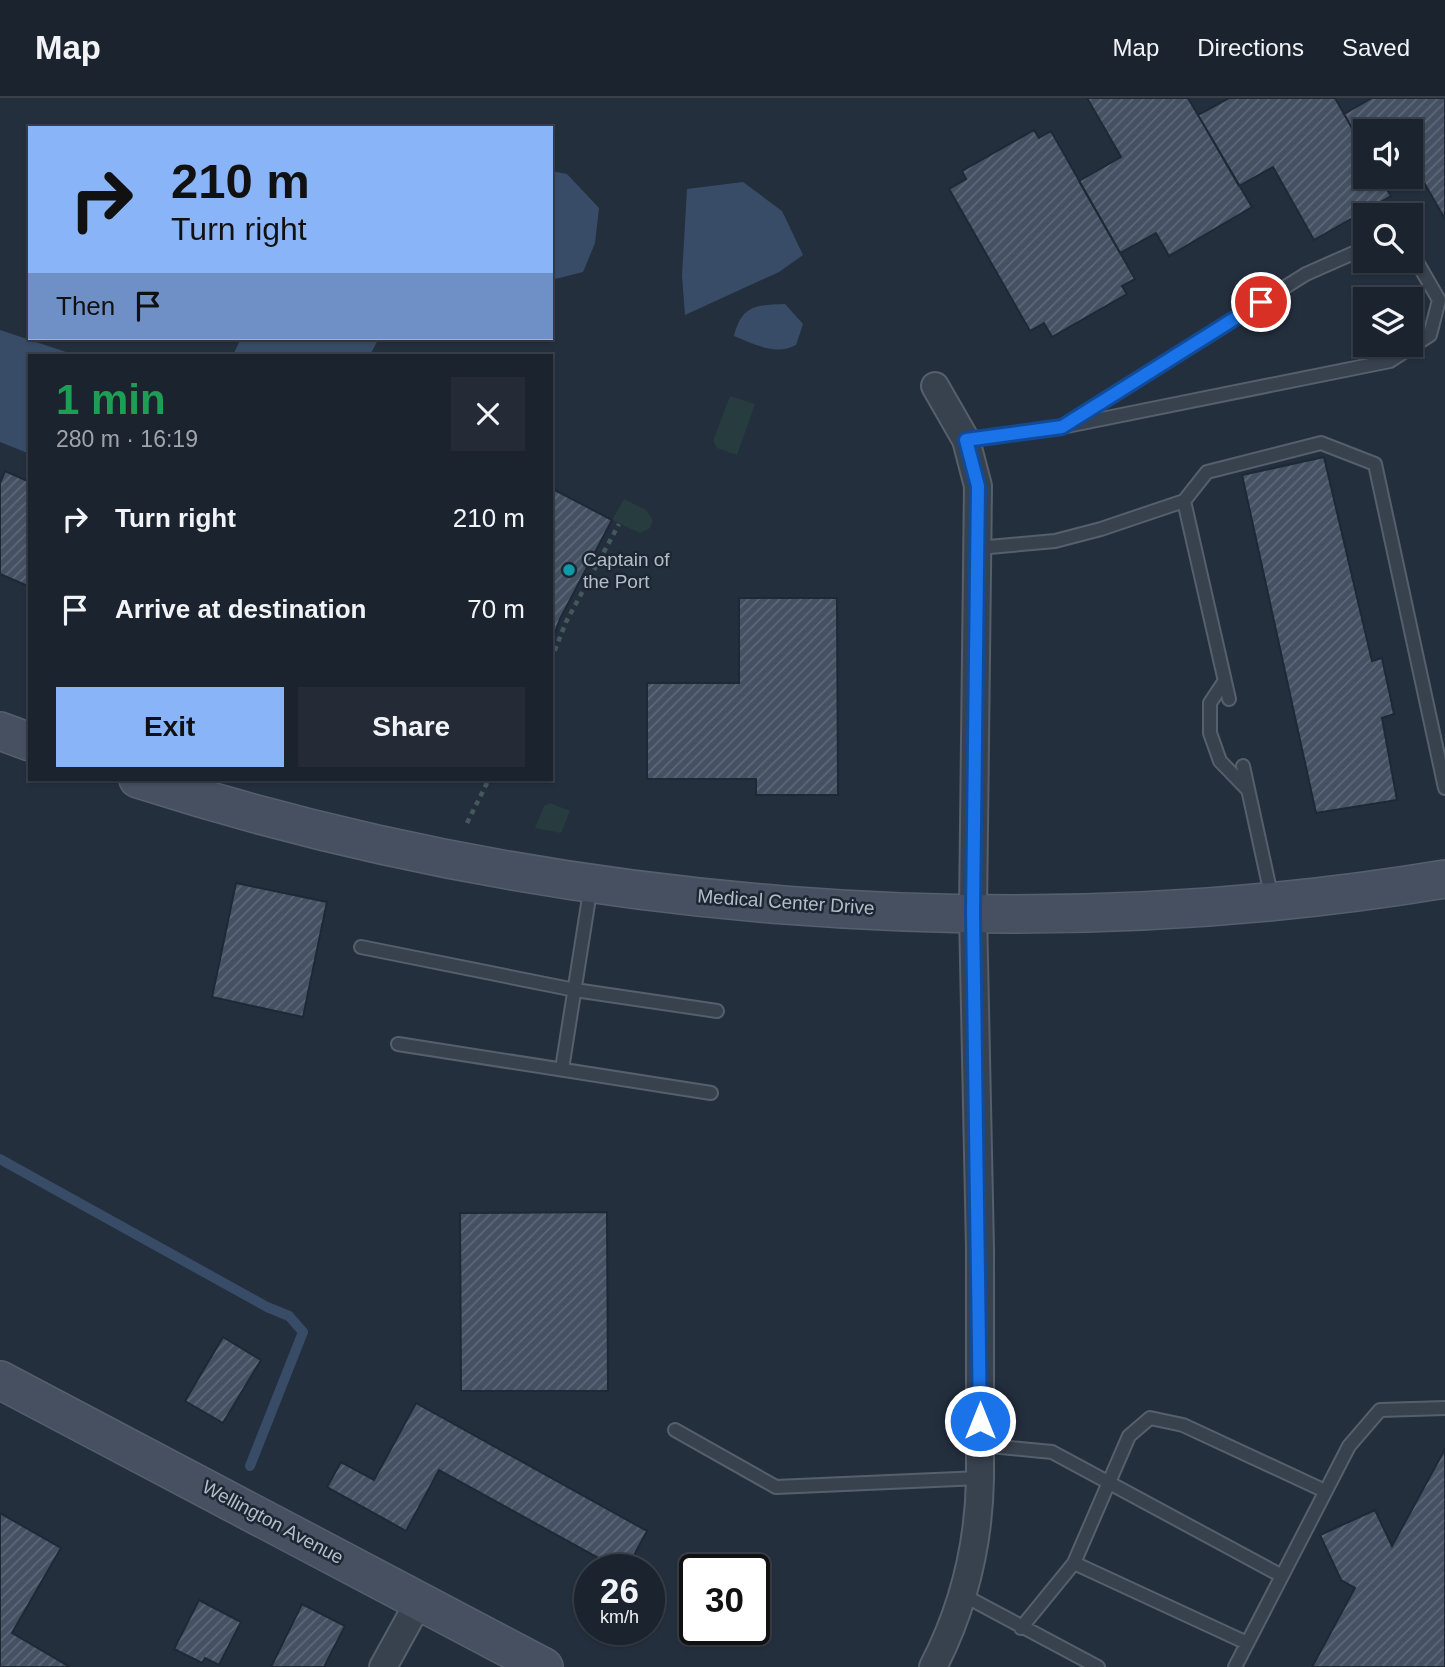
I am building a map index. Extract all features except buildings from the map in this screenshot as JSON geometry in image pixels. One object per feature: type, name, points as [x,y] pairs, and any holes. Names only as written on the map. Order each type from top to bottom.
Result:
[{"type":"street","points":[[933,1667],[963,1595],[975,1544],[980,1478],[973,912],[978,486],[966,440],[934,386]]},
{"type":"street","points":[[0,731],[28,741]]},
{"type":"street","name":"Medical Center Drive","points":[[145,781],[345,838],[492,868],[591,884],[776,903],[973,912],[1182,907],[1273,901],[1445,879]]},
{"type":"street","name":"Wellington Avenue","points":[[0,1380],[544,1667]]},
{"type":"street","points":[[383,1667],[420,1600]]},
{"type":"lane","points":[[1062,427],[1306,274],[1353,253]]},
{"type":"lane","points":[[966,440],[1062,427],[1390,361],[1430,335],[1439,300],[1423,272]]},
{"type":"lane","points":[[978,548],[1055,541],[1184,501],[1207,472],[1321,443],[1375,464],[1445,788]]},
{"type":"lane","points":[[1184,501],[1229,699]]},
{"type":"lane","points":[[1224,682],[1210,703],[1210,733],[1220,761],[1248,791]]},
{"type":"lane","points":[[1243,766],[1273,901]]},
{"type":"lane","points":[[562,1069],[591,884]]},
{"type":"lane","points":[[361,947],[575,990],[717,1011]]},
{"type":"lane","points":[[398,1044],[711,1093]]},
{"type":"lane","points":[[1235,1667],[1349,1446],[1380,1410],[1445,1408]]},
{"type":"lane","points":[[1021,1628],[1074,1563],[1107,1481],[1129,1436],[1150,1418],[1183,1425],[1325,1491]]},
{"type":"lane","points":[[675,1430],[776,1487],[980,1478]]},
{"type":"lane","points":[[980,1445],[1052,1452],[1282,1576]]},
{"type":"lane","points":[[1074,1563],[1247,1643]]},
{"type":"lane","points":[[963,1595],[1098,1667]]},
{"type":"path","points":[[553,655],[566,622],[619,524]]},
{"type":"path","points":[[467,823],[488,781]]},
{"type":"green space","points":[[730,396],[755,404],[737,455],[717,448],[713,441]]},
{"type":"green space","points":[[624,499],[646,510],[653,520],[650,528],[640,533],[612,520]]},
{"type":"green space","points":[[550,803],[570,811],[561,833],[535,828],[544,806]]},
{"type":"water","points":[[553,171],[567,174],[599,208],[595,243],[583,272],[553,280]]},
{"type":"water","points":[[743,182],[782,211],[803,255],[779,272],[685,315],[682,276],[687,189]]},
{"type":"water","points":[[785,304],[803,324],[796,345],[772,349],[734,336],[741,318],[752,309]]},
{"type":"water","points":[[0,330],[72,354],[28,354],[28,453],[0,442]]},
{"type":"water","points":[[240,340],[378,340],[371,354],[233,354]]},
{"type":"waterway","points":[[0,1159],[267,1307],[289,1316],[303,1332],[250,1466]]},
{"type":"place","name":"Captain of the Port","points":[[569,570]]},
{"type":"route","points":[[980,1421],[980,1249],[973,912],[978,486],[966,440],[1062,427],[1261,302]]}]
